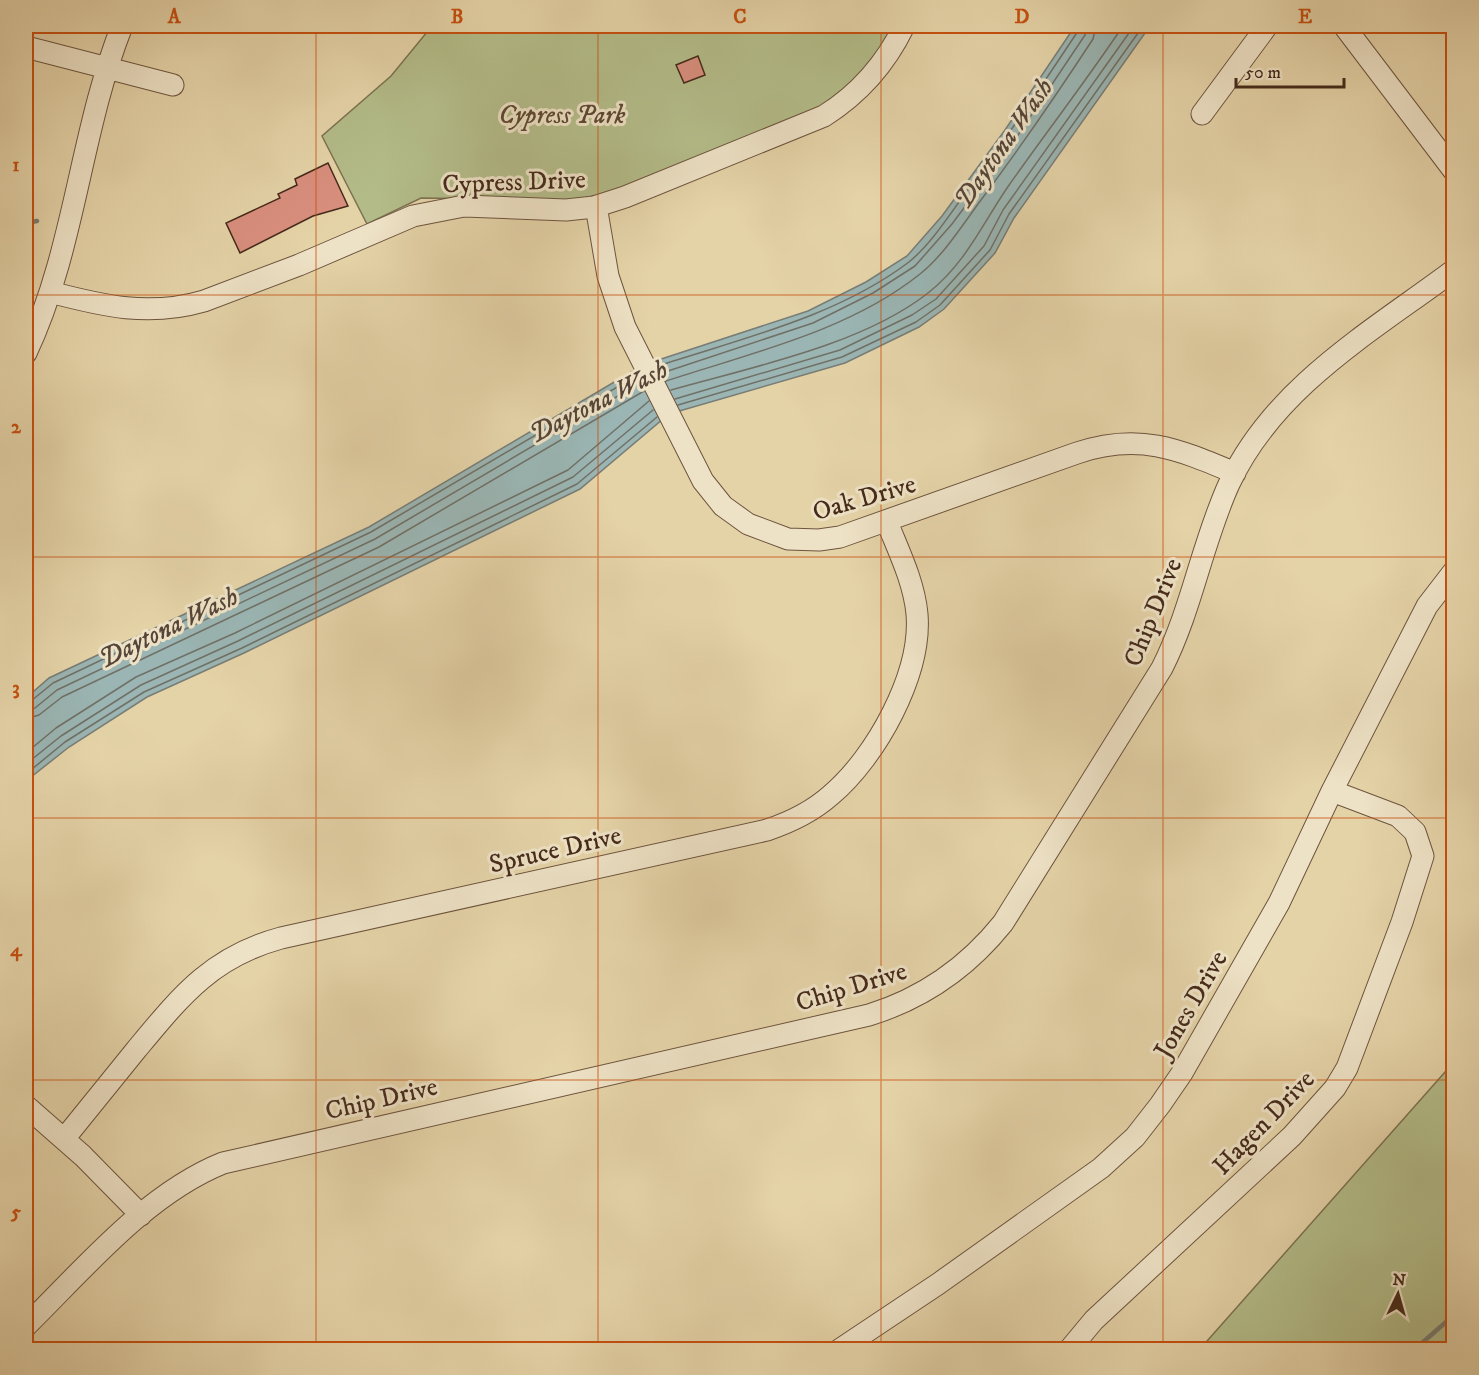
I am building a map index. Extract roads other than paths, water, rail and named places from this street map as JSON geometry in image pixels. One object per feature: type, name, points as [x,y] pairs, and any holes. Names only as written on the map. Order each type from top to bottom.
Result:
[{"type":"street","points":[[26,353],[50,292],[108,67],[122,26]]},
{"type":"street","name":"Cypress Drive","points":[[50,292],[116,308],[146,310],[175,308],[214,297],[430,211],[482,205],[566,210],[596,206],[625,197],[824,116],[849,98],[871,77],[890,52],[904,26]]},
{"type":"street","points":[[1202,114],[1267,26]]},
{"type":"street","points":[[1344,26],[1454,171]]},
{"type":"street","points":[[26,47],[173,85]]},
{"type":"street","name":"Oak Drive","points":[[596,206],[608,276],[625,327],[698,472],[716,498],[748,524],[788,539],[830,539],[888,522],[1077,453],[1112,444],[1136,442],[1171,447],[1235,472]]},
{"type":"street","name":"Chip Drive","points":[[26,1326],[141,1215],[190,1178],[240,1158],[869,1015],[908,1001],[944,981],[976,954],[1003,923],[1162,668],[1177,635],[1235,472],[1267,421],[1302,384],[1454,270]]},
{"type":"street","name":"Spruce Drive","points":[[64,1138],[187,990],[210,970],[244,951],[281,938],[767,830],[794,820],[830,796],[859,765],[892,713],[903,692],[914,661],[917,628],[915,602],[888,522]]},
{"type":"street","name":"Jones Drive","points":[[839,1350],[1101,1168],[1135,1137],[1160,1105],[1193,1055],[1279,903],[1332,791],[1427,606],[1454,571]]},
{"type":"street","name":"Hagen Drive","points":[[1069,1350],[1094,1320],[1292,1136],[1335,1088],[1347,1068],[1402,922],[1423,856],[1416,832],[1398,816],[1332,791]]},
{"type":"street","points":[[26,1106],[64,1138],[141,1215]]},
{"type":"water","name":"Daytona Wash","points":[[1075,26],[1150,26],[1014,218],[995,253],[944,309],[919,327],[845,363],[669,414],[580,489],[244,653],[147,697],[69,747],[26,781],[26,698],[49,678],[369,527],[643,365],[808,311],[866,282],[907,256],[942,216],[1005,130]]},
{"type":"waterway","points":[[26,223],[37,221]]},
{"type":"waterway","points":[[1414,1350],[1454,1315]]},
{"type":"park label","name":"Cypress Park","points":[[562,114]]}]
